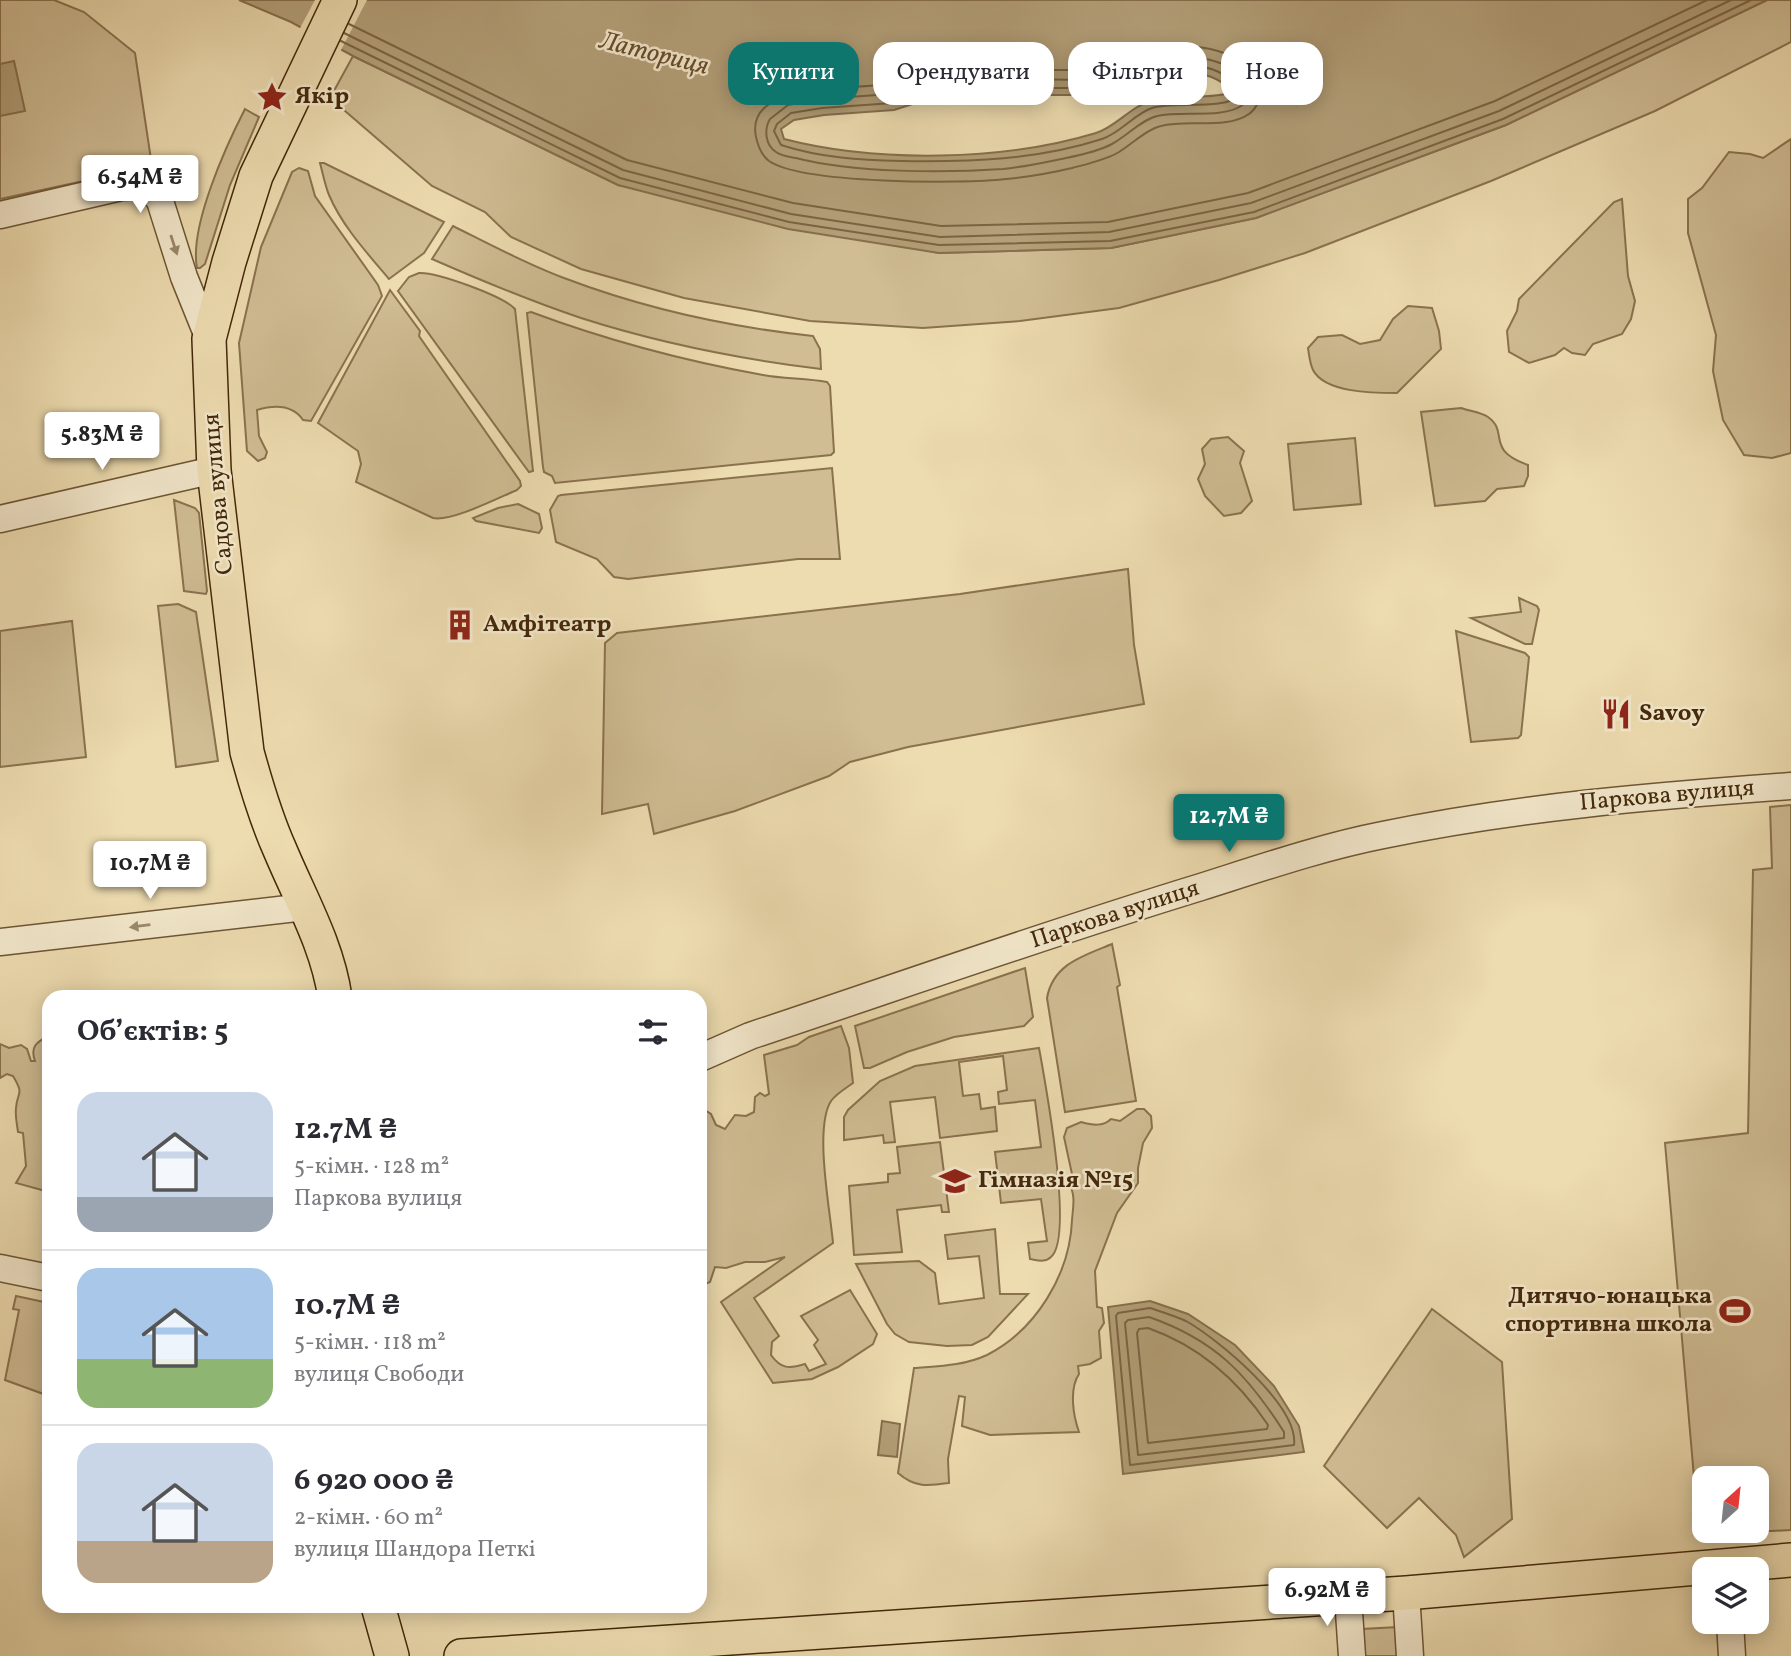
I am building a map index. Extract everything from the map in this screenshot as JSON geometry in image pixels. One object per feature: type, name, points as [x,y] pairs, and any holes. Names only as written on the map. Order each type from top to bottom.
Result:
[{"type":"main road","name":"Садова вулиця","points":[[334,990],[332,978],[305,907],[279,849],[247,752],[214,470],[209,339],[229,262],[256,176],[286,108],[340,0]]},
{"type":"main road","points":[[1769,1562],[1791,1560]]},
{"type":"main road","points":[[461,1656],[1406,1593],[1692,1570]]},
{"type":"main road","points":[[379,1613],[392,1656]]},
{"type":"street","points":[[0,215],[121,187],[139,186],[152,190],[160,201],[184,277],[209,339]]},
{"type":"street","points":[[0,519],[214,470]]},
{"type":"street","name":"Паркова вулиця","points":[[707,1055],[750,1036],[1136,906],[1381,835],[1499,814],[1597,801],[1791,786]]},
{"type":"street","points":[[0,942],[305,907]]},
{"type":"street","points":[[0,1268],[42,1277]]},
{"type":"street","points":[[1406,1593],[1410,1656]]},
{"type":"street","points":[[1348,1597],[1352,1656]]},
{"type":"street","points":[[1731,1634],[1732,1656]]},
{"type":"shaded area","points":[[0,0],[54,0],[84,12],[135,53],[152,166],[0,199]]},
{"type":"shaded area","points":[[1767,0],[1791,0],[1791,42],[1655,111],[1491,181],[1305,253],[1119,308],[1020,321],[923,328],[810,321],[684,298],[581,269],[511,237],[485,212],[432,186],[330,98],[353,56],[618,185],[939,253],[1111,248],[1256,218],[1506,125]]},
{"type":"shaded area","points":[[245,109],[259,117],[230,185],[205,264],[197,268],[198,231],[204,209],[219,165]]},
{"type":"shaded area","points":[[1791,139],[1791,453],[1772,458],[1744,455],[1723,420],[1713,371],[1716,335],[1688,233],[1688,199],[1702,188],[1729,152],[1763,158]]},
{"type":"shaded area","points":[[320,163],[444,222],[424,253],[389,279],[341,218],[329,195]]},
{"type":"shaded area","points":[[299,168],[308,171],[315,196],[378,285],[382,296],[311,421],[303,420],[288,408],[270,407],[257,410],[259,436],[267,452],[265,458],[258,461],[247,451],[239,343],[261,247],[292,172]]},
{"type":"shaded area","points":[[1622,199],[1628,276],[1635,301],[1631,319],[1622,334],[1593,344],[1585,355],[1572,353],[1564,348],[1555,355],[1529,363],[1509,352],[1507,331],[1517,311],[1519,299],[1614,202]]},
{"type":"shaded area","points":[[453,226],[550,272],[594,289],[718,322],[813,336],[820,349],[821,369],[730,355],[670,342],[610,327],[524,297],[432,259]]},
{"type":"shaded area","points":[[419,273],[440,276],[469,286],[515,309],[533,471],[529,472],[523,464],[398,291],[409,277]]},
{"type":"shaded area","points":[[390,290],[520,481],[521,486],[517,490],[462,513],[433,518],[356,482],[361,464],[358,451],[318,423]]},
{"type":"shaded area","points":[[1408,306],[1432,308],[1441,349],[1397,393],[1363,392],[1339,387],[1319,378],[1313,370],[1308,348],[1318,337],[1342,335],[1360,344],[1380,340],[1393,319]]},
{"type":"shaded area","points":[[531,312],[617,341],[704,363],[763,375],[827,382],[830,386],[834,452],[831,455],[555,483],[552,476],[544,472],[543,467],[527,313]]},
{"type":"shaded area","points":[[1461,408],[1485,415],[1494,423],[1502,447],[1506,453],[1528,465],[1528,476],[1524,486],[1497,489],[1485,501],[1435,506],[1421,412]]},
{"type":"shaded area","points":[[1228,437],[1244,451],[1240,463],[1252,501],[1241,513],[1224,516],[1205,496],[1198,479],[1205,464],[1202,449],[1211,439]]},
{"type":"shaded area","points":[[1355,438],[1361,504],[1294,510],[1288,444]]},
{"type":"shaded area","points":[[832,468],[840,559],[798,559],[628,579],[614,577],[597,559],[556,542],[550,510],[561,495]]},
{"type":"shaded area","points":[[174,500],[195,508],[199,513],[206,594],[184,591]]},
{"type":"shaded area","points":[[518,504],[539,514],[542,528],[539,533],[476,521],[473,518],[498,508]]},
{"type":"shaded area","points":[[1128,569],[1134,645],[1144,704],[908,747],[850,762],[829,776],[735,811],[654,834],[648,804],[602,814],[605,643],[617,633],[960,594]]},
{"type":"shaded area","points":[[1519,598],[1537,606],[1539,610],[1532,644],[1525,644],[1471,618],[1521,612]]},
{"type":"shaded area","points":[[178,604],[196,612],[218,761],[176,767],[158,606]]},
{"type":"shaded area","points":[[72,621],[86,757],[0,767],[0,631]]},
{"type":"shaded area","points":[[1456,631],[1525,653],[1529,657],[1521,735],[1518,738],[1471,742]]},
{"type":"shaded area","name":"Дитячо-юнацька спортивна школа","points":[[1791,805],[1791,1530],[1769,1531],[1769,1466],[1693,1466],[1665,1143],[1748,1133],[1753,870],[1772,868],[1770,807]]},
{"type":"shaded area","points":[[1112,944],[1136,1101],[1065,1112],[1047,998],[1050,986],[1071,963]]},
{"type":"shaded area","points":[[1025,968],[1033,1017],[1024,1026],[954,1037],[864,1068],[855,1026]]},
{"type":"shaded area","points":[[841,1026],[849,1048],[853,1083],[831,1101],[824,1130],[824,1169],[833,1243],[754,1298],[779,1336],[772,1342],[771,1355],[786,1367],[805,1364],[809,1371],[826,1364],[814,1345],[818,1340],[801,1316],[850,1290],[877,1334],[873,1344],[838,1367],[812,1379],[773,1383],[721,1302],[785,1257],[765,1262],[745,1262],[726,1268],[715,1267],[710,1282],[707,1283],[707,1111],[716,1125],[725,1129],[735,1115],[746,1116],[754,1112],[755,1097],[760,1093],[765,1096],[769,1094],[764,1055],[797,1045],[809,1037]]},
{"type":"shaded area","points":[[41,1040],[42,1190],[16,1183],[26,1166],[23,1133],[18,1132],[16,1117],[19,1090],[13,1076],[7,1074],[0,1078],[0,1044],[9,1048],[21,1045],[27,1049],[31,1061],[35,1061],[33,1052]]},
{"type":"shaded area","points":[[1039,1048],[1059,1191],[1060,1221],[1057,1244],[1049,1259],[1030,1259],[1028,1243],[1047,1241],[1041,1199],[1001,1203],[995,1152],[1041,1147],[1035,1100],[999,1104],[998,1092],[1007,1090],[1003,1056],[959,1062],[963,1096],[979,1094],[981,1109],[995,1107],[997,1131],[940,1138],[935,1097],[890,1102],[895,1142],[884,1143],[883,1135],[844,1140],[844,1117],[848,1110],[880,1081],[915,1066]]},
{"type":"shaded area","points":[[1137,1109],[1144,1109],[1151,1116],[1152,1128],[1143,1143],[1138,1183],[1117,1213],[1095,1271],[1097,1307],[1102,1308],[1104,1323],[1099,1331],[1101,1358],[1078,1366],[1073,1402],[1079,1432],[990,1435],[962,1426],[965,1397],[959,1396],[948,1459],[949,1483],[922,1485],[904,1478],[898,1473],[914,1368],[978,1359],[1005,1344],[1035,1316],[1057,1280],[1070,1240],[1074,1201],[1069,1184],[1072,1174],[1064,1137],[1067,1128],[1081,1122],[1097,1125],[1111,1119],[1120,1121]]},
{"type":"shaded area","points":[[940,1142],[949,1212],[942,1212],[941,1205],[897,1210],[902,1252],[854,1255],[849,1186],[888,1182],[888,1174],[900,1173],[897,1147]]},
{"type":"shaded area","points":[[995,1229],[1000,1294],[1028,1294],[988,1337],[972,1345],[947,1346],[909,1342],[895,1334],[887,1324],[856,1264],[919,1261],[935,1273],[939,1304],[984,1298],[979,1256],[948,1259],[945,1235]]},
{"type":"shaded area","points":[[16,1296],[42,1302],[42,1393],[5,1380],[19,1310],[13,1309]]},
{"type":"shaded area","points":[[1432,1309],[1502,1362],[1512,1519],[1464,1557],[1456,1535],[1419,1498],[1387,1528],[1324,1466]]},
{"type":"shaded area","points":[[1398,1627],[1400,1656],[1363,1656],[1362,1629]]},
{"type":"water","name":"Латориця","points":[[239,0],[1767,0],[1506,125],[1256,218],[1111,248],[939,253],[788,229],[618,185],[353,56],[291,22]]},
{"type":"water","points":[[14,61],[25,111],[0,116],[0,64]]},
{"type":"water","points":[[1150,1301],[1188,1314],[1235,1345],[1274,1386],[1299,1426],[1304,1452],[1123,1474],[1108,1307]]},
{"type":"water","points":[[882,1421],[900,1424],[897,1457],[878,1455]]},
{"type":"pier","points":[[315,0],[367,0],[340,52],[299,30]]},
{"type":"place","name":"Якір","points":[[272,97]]},
{"type":"place","name":"Амфітеатр","points":[[460,625]]},
{"type":"place","name":"Savoy","points":[[1616,714]]},
{"type":"place","name":"Гімназія №15","points":[[955,1181]]},
{"type":"place","name":"Дитячо-юнацька спортивна школа","points":[[1735,1311]]}]
